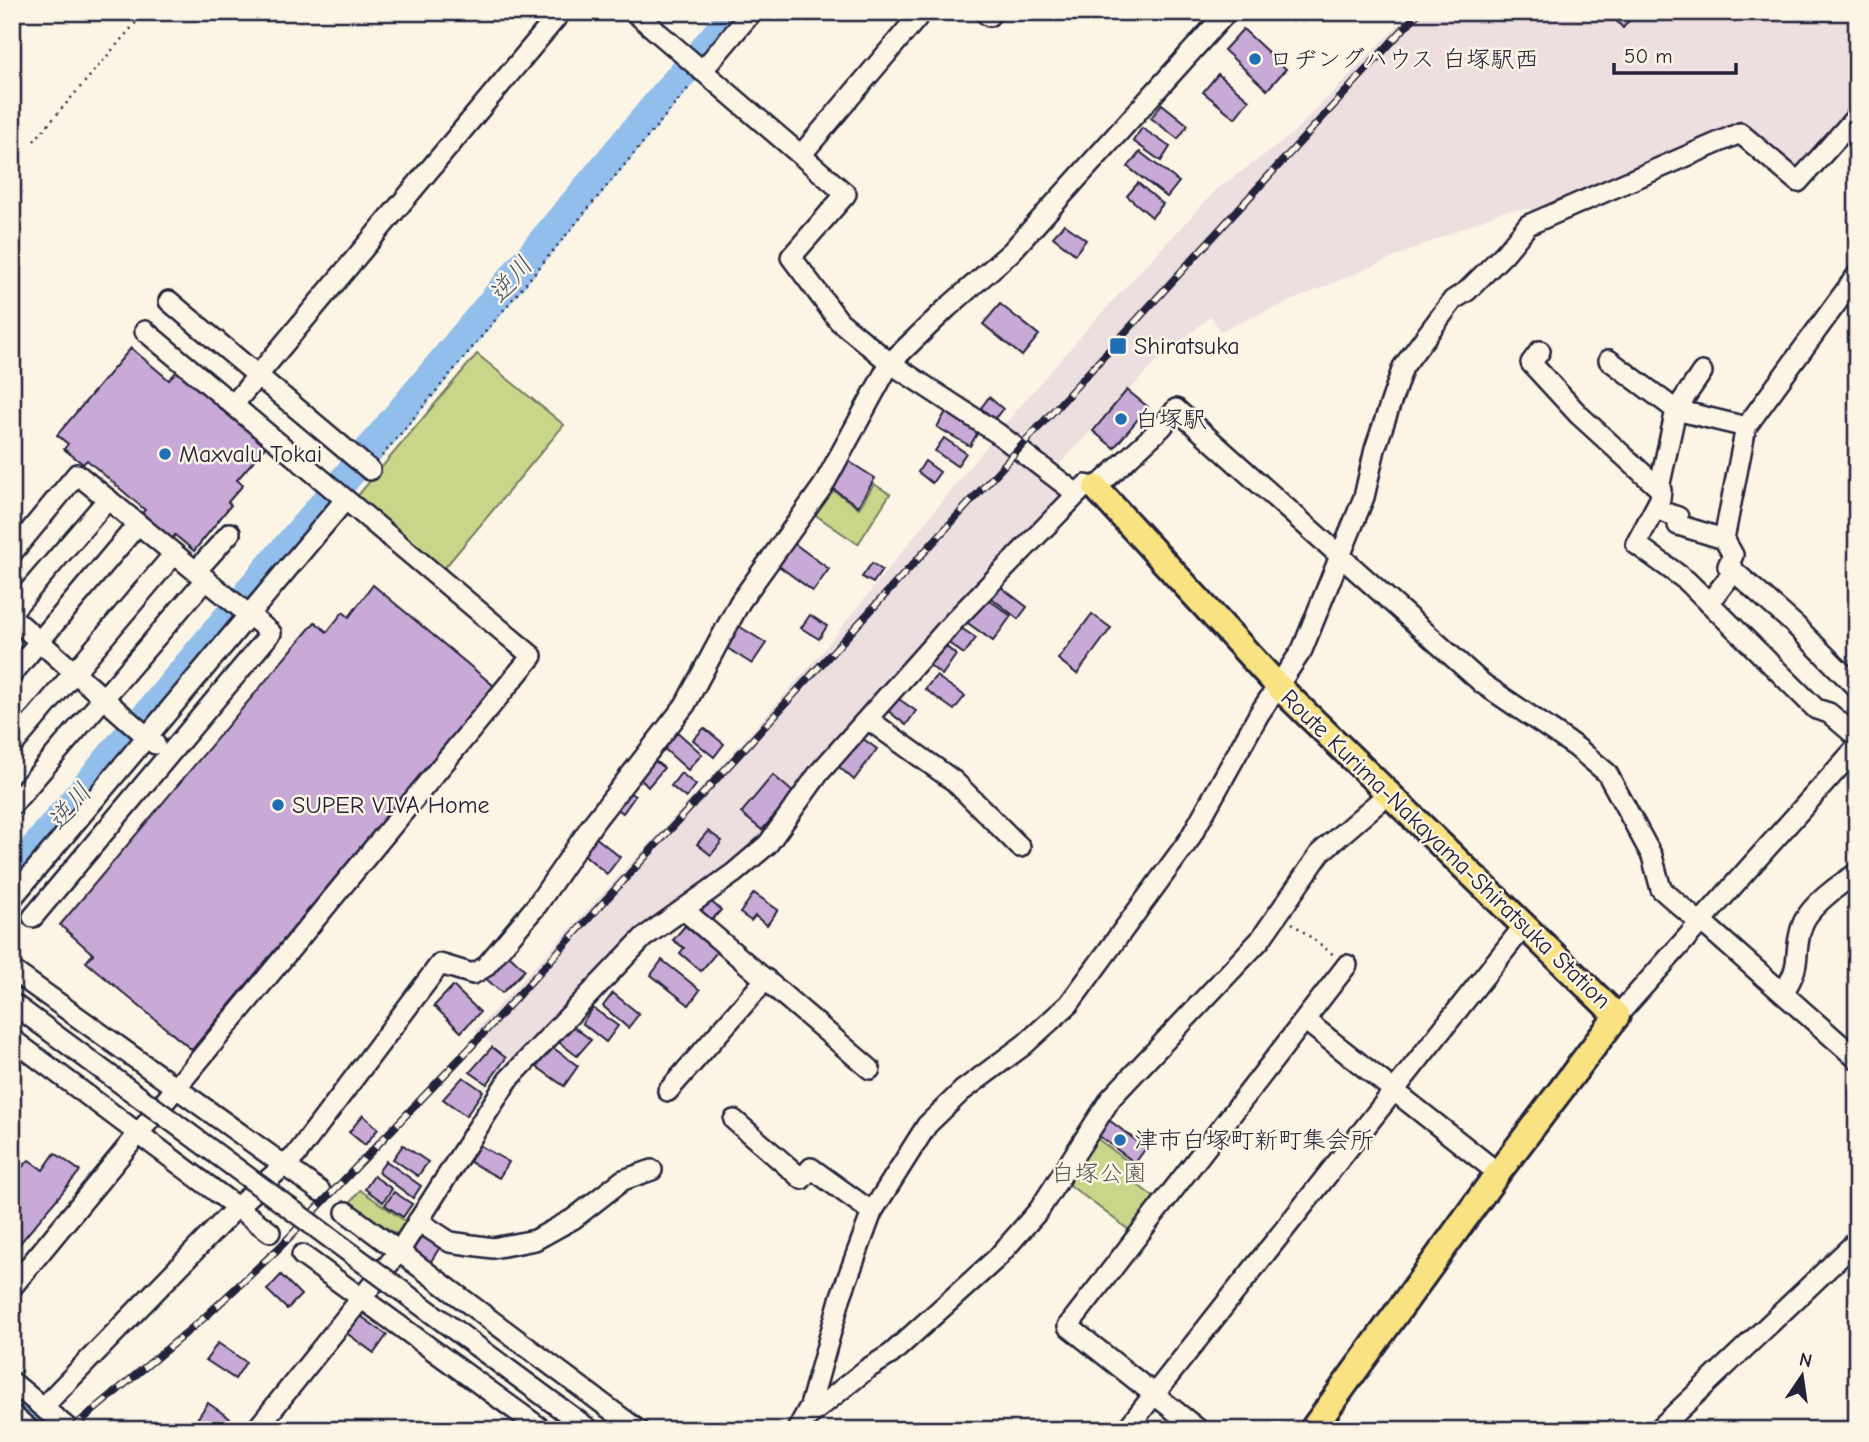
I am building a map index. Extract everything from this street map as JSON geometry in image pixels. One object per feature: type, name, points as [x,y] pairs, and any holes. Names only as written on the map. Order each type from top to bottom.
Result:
[{"type":"main road","name":"Route Kurima-Nakayama-Shiratsuka Station","points":[[1087,491],[1278,686],[1617,1016],[1498,1173],[1312,1430]]},
{"type":"street","points":[[233,405],[561,12]]},
{"type":"street","points":[[634,12],[846,194],[791,257],[839,321],[890,363],[1087,491]]},
{"type":"street","points":[[702,71],[752,12]]},
{"type":"street","points":[[801,155],[922,12]]},
{"type":"street","points":[[984,12],[989,16],[992,12]]},
{"type":"street","points":[[43,1407],[236,1208],[284,1165],[320,1125],[440,964],[465,974],[478,971],[537,905],[594,822],[685,705],[740,602],[823,486],[890,363],[1011,252],[1227,12]]},
{"type":"street","points":[[799,1426],[810,1406],[841,1296],[872,1212],[927,1125],[962,1091],[1035,1036],[1085,984],[1189,840],[1278,686],[1302,650],[1364,497],[1398,380],[1409,357],[1453,300],[1467,291],[1505,253],[1528,225],[1740,133],[1798,182],[1857,117]]},
{"type":"street","points":[[1857,275],[1746,427],[1724,539],[1733,555],[1728,566],[1795,625],[1857,688]]},
{"type":"street","points":[[169,300],[369,470]]},
{"type":"street","points":[[12,1287],[532,656],[145,331]]},
{"type":"street","points":[[1540,351],[1531,363],[1579,415],[1659,488]]},
{"type":"street","points":[[1609,360],[1676,410],[1746,427]]},
{"type":"street","points":[[1702,372],[1676,410],[1659,488],[1660,499],[1636,544],[1687,582],[1816,709],[1829,713],[1857,737]]},
{"type":"street","points":[[256,1430],[400,1250],[508,1080],[643,938],[684,910],[768,844],[804,791],[955,620],[1087,491],[1162,427],[1176,409],[1483,684],[1576,747],[1607,773],[1651,856],[1661,889],[1857,1059]]},
{"type":"street","points":[[12,553],[77,474],[271,633],[33,917]]},
{"type":"street","points":[[12,611],[108,499]]},
{"type":"street","points":[[12,898],[239,607],[345,500]]},
{"type":"street","points":[[1655,509],[1678,517],[1678,525],[1724,539]]},
{"type":"street","points":[[12,674],[138,524]]},
{"type":"street","points":[[12,805],[104,698],[201,575],[230,533]]},
{"type":"street","points":[[12,746],[174,554]]},
{"type":"street","points":[[1709,603],[1734,571]]},
{"type":"street","points":[[12,617],[168,756]]},
{"type":"street","points":[[869,720],[954,781],[1020,847]]},
{"type":"street","points":[[1617,1016],[1857,747]]},
{"type":"street","points":[[799,1426],[867,1369],[891,1354],[997,1258],[1039,1210],[1111,1098],[1243,958],[1321,852],[1388,794]]},
{"type":"street","points":[[43,861],[64,880]]},
{"type":"street","points":[[1783,993],[1796,973],[1802,924],[1834,888],[1855,874]]},
{"type":"street","points":[[684,910],[870,1069]]},
{"type":"street","points":[[1126,1430],[1524,926]]},
{"type":"street","points":[[1199,1430],[1068,1326],[1306,1021],[1346,965]]},
{"type":"street","points":[[12,970],[320,1191]]},
{"type":"street","points":[[668,1091],[766,979]]},
{"type":"street","points":[[12,1003],[590,1430]]},
{"type":"street","points":[[1306,1021],[1498,1173]]},
{"type":"street","points":[[12,1039],[270,1232]]},
{"type":"street","points":[[734,1120],[802,1179],[811,1167],[872,1212]]},
{"type":"street","points":[[418,1221],[450,1242],[493,1248],[535,1240],[573,1219],[623,1180],[652,1170]]},
{"type":"street","points":[[346,1212],[638,1430]]},
{"type":"street","points":[[1658,1430],[1857,1241]]},
{"type":"street","points":[[302,1255],[543,1430]]},
{"type":"street","points":[[12,1381],[69,1430]]},
{"type":"street","points":[[12,1415],[30,1430]]},
{"type":"path","points":[[34,141],[145,12]]},
{"type":"path","points":[[369,470],[702,71]]},
{"type":"path","points":[[1279,912],[1346,965]]},
{"type":"shaded area","points":[[1411,12],[1857,12],[1857,109],[1800,172],[1740,125],[1533,209],[1503,211],[1220,331],[1211,316],[1155,363],[1054,470],[1067,490],[900,675],[767,838],[517,1064],[475,1031],[711,777],[817,658],[997,433],[1095,320],[1216,190],[1290,136]]},
{"type":"green space","points":[[477,354],[564,425],[442,571],[354,500]]},
{"type":"green space","points":[[874,484],[890,494],[858,544],[811,512],[828,487],[859,508]]},
{"type":"green space","name":"白塚公園","points":[[1091,1134],[1134,1166],[1127,1177],[1159,1201],[1133,1233],[1063,1180]]},
{"type":"green space","points":[[360,1190],[408,1223],[396,1234],[350,1203]]},
{"type":"building","points":[[1608,12],[1636,12],[1623,28]]},
{"type":"building","name":"ロヂングハウス 白塚駅西","points":[[1243,29],[1286,69],[1267,90],[1224,50]]},
{"type":"building","points":[[1218,74],[1249,100],[1235,118],[1203,92]]},
{"type":"building","points":[[1162,104],[1188,125],[1178,139],[1151,118]]},
{"type":"building","points":[[1142,128],[1170,147],[1161,161],[1133,141]]},
{"type":"building","points":[[1140,152],[1179,182],[1167,197],[1128,167]]},
{"type":"building","points":[[1138,183],[1163,204],[1152,217],[1127,196]]},
{"type":"building","points":[[1064,224],[1086,240],[1075,254],[1053,237]]},
{"type":"building","points":[[1000,304],[1039,335],[1022,356],[983,324]]},
{"type":"building","name":"Maxvalu Tokai","points":[[131,348],[169,380],[179,369],[268,444],[237,480],[243,485],[228,502],[231,505],[194,551],[175,535],[172,539],[142,513],[145,510],[87,460],[83,464],[64,449],[68,444],[57,435]]},
{"type":"building","name":"白塚駅","points":[[1127,390],[1148,407],[1114,448],[1093,431]]},
{"type":"building","points":[[989,397],[1003,409],[994,419],[981,408]]},
{"type":"building","points":[[947,410],[978,432],[970,446],[937,427]]},
{"type":"building","points":[[944,438],[966,453],[957,466],[935,451]]},
{"type":"building","points":[[845,459],[875,478],[858,506],[829,486]]},
{"type":"building","points":[[925,461],[940,472],[932,483],[918,472]]},
{"type":"building","points":[[788,539],[829,569],[813,591],[772,561]]},
{"type":"building","points":[[872,563],[882,570],[873,583],[862,577]]},
{"type":"building","points":[[997,584],[1027,607],[1018,619],[989,596]]},
{"type":"building","name":"SUPER VIVA Home","points":[[373,585],[494,686],[192,1050],[86,962],[93,954],[60,925],[315,622],[327,632],[343,612],[349,617]]},
{"type":"building","points":[[984,596],[1011,616],[993,641],[965,621]]},
{"type":"building","points":[[1092,614],[1111,628],[1077,674],[1058,659]]},
{"type":"building","points":[[810,615],[827,626],[819,639],[801,628]]},
{"type":"building","points":[[737,625],[766,643],[752,664],[724,646]]},
{"type":"building","points":[[958,626],[976,638],[964,654],[946,641]]},
{"type":"building","points":[[942,643],[956,655],[942,675],[927,663]]},
{"type":"building","points":[[936,676],[965,696],[954,710],[925,689]]},
{"type":"building","points":[[896,697],[916,711],[906,725],[887,710]]},
{"type":"building","points":[[704,728],[724,744],[714,757],[693,740]]},
{"type":"building","points":[[674,729],[702,754],[688,770],[660,745]]},
{"type":"building","points":[[862,738],[877,749],[854,780],[838,766]]},
{"type":"building","points":[[651,758],[664,768],[648,787],[637,775]]},
{"type":"building","points":[[681,773],[696,785],[686,798],[671,786]]},
{"type":"building","points":[[773,775],[794,793],[762,830],[741,813]]},
{"type":"building","points":[[623,789],[635,796],[623,813],[611,804]]},
{"type":"building","points":[[708,831],[722,841],[711,855],[697,844]]},
{"type":"building","points":[[594,836],[620,857],[607,874],[581,852]]},
{"type":"building","points":[[754,893],[778,910],[767,925],[755,916],[751,921],[740,913]]},
{"type":"building","points":[[707,898],[721,910],[708,924],[698,915],[702,911],[698,908]]},
{"type":"building","points":[[685,926],[717,952],[701,971],[680,953],[684,948],[673,940]]},
{"type":"building","points":[[507,953],[525,970],[502,993],[484,977]]},
{"type":"building","points":[[662,960],[700,990],[689,1005],[651,975]]},
{"type":"building","points":[[453,986],[480,1012],[461,1032],[434,1006]]},
{"type":"building","points":[[613,993],[639,1014],[628,1028],[603,1006]]},
{"type":"building","points":[[593,1008],[618,1026],[606,1042],[582,1023]]},
{"type":"building","points":[[569,1023],[591,1040],[577,1056],[556,1040]]},
{"type":"building","points":[[492,1047],[506,1058],[487,1084],[470,1072]]},
{"type":"building","points":[[552,1047],[578,1066],[564,1086],[537,1067]]},
{"type":"building","points":[[463,1077],[483,1091],[466,1116],[443,1099]]},
{"type":"building","points":[[363,1115],[378,1129],[365,1145],[349,1132]]},
{"type":"building","name":"津市白塚町新町集会所","points":[[1105,1117],[1146,1148],[1135,1163],[1094,1132]]},
{"type":"building","points":[[403,1145],[428,1162],[418,1176],[393,1159]]},
{"type":"building","points":[[479,1145],[509,1162],[499,1178],[470,1162]]},
{"type":"building","points":[[55,1153],[80,1171],[12,1253],[12,1178],[29,1160],[43,1170]]},
{"type":"building","points":[[386,1161],[421,1186],[413,1198],[378,1172]]},
{"type":"building","points":[[374,1176],[392,1189],[383,1202],[365,1189]]},
{"type":"building","points":[[394,1192],[412,1204],[403,1217],[385,1205]]},
{"type":"building","points":[[419,1234],[440,1247],[430,1263],[409,1250]]},
{"type":"building","points":[[281,1275],[301,1295],[287,1309],[267,1290]]},
{"type":"building","points":[[358,1314],[387,1335],[374,1353],[345,1332]]},
{"type":"building","points":[[218,1343],[246,1362],[235,1379],[206,1360]]},
{"type":"building","points":[[208,1403],[235,1422],[230,1430],[210,1430],[197,1419]]},
{"type":"waterway","name":"逆川","points":[[697,58],[735,12]]},
{"type":"waterway","name":"逆川","points":[[340,485],[682,74]]},
{"type":"waterway","name":"逆川","points":[[250,590],[329,498]]},
{"type":"waterway","name":"逆川","points":[[147,715],[229,616]]},
{"type":"waterway","name":"逆川","points":[[12,876],[127,737]]},
{"type":"waterway","points":[[12,1401],[46,1430]]},
{"type":"railway","points":[[70,1430],[205,1317],[279,1248],[469,1049],[1419,12]]},
{"type":"place","name":"ロヂングハウス 白塚駅西","points":[[1255,59]]},
{"type":"place","name":"Shiratsuka","points":[[1118,346]]},
{"type":"place","name":"白塚駅","points":[[1121,419]]},
{"type":"place","name":"Maxvalu Tokai","points":[[165,454]]},
{"type":"place","name":"SUPER VIVA Home","points":[[278,805]]},
{"type":"place","name":"津市白塚町新町集会所","points":[[1120,1140]]}]
